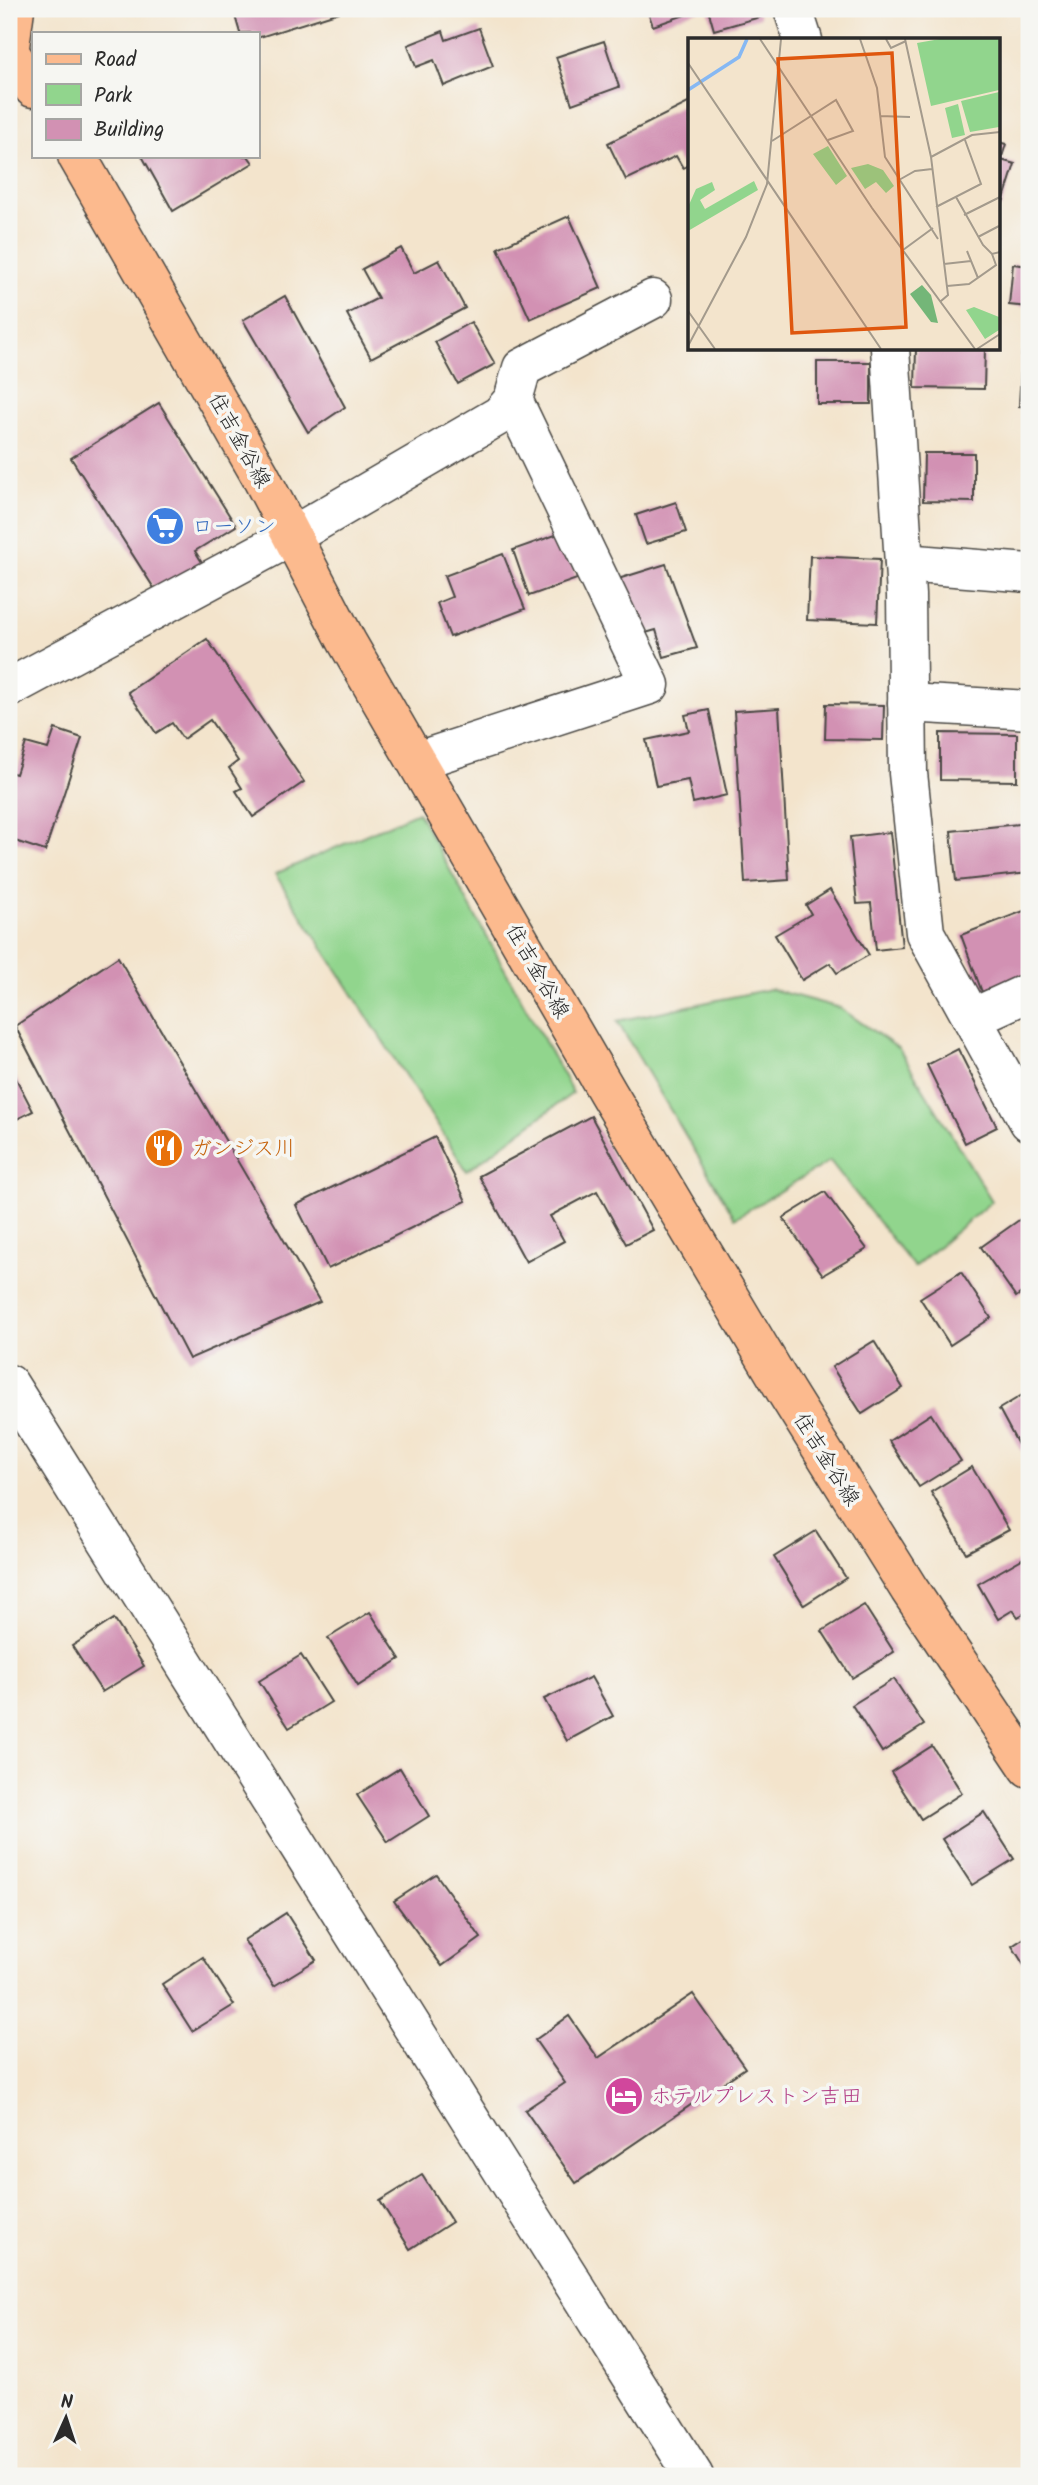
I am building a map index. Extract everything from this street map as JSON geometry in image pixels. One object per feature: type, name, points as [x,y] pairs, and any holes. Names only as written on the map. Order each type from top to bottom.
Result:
[{"type":"main road","points":[[15,9],[9,52],[32,86]]},
{"type":"main road","name":"住吉金谷線","points":[[79,158],[223,408],[348,642],[608,1093],[786,1392],[909,1589],[1029,1769]]},
{"type":"street","points":[[793,9],[802,38]]},
{"type":"street","points":[[9,688],[292,536],[500,415],[513,400],[522,368],[653,299]]},
{"type":"street","points":[[891,350],[904,563],[908,773],[925,933],[1029,1122]]},
{"type":"street","points":[[417,761],[650,685],[513,400]]},
{"type":"street","points":[[904,563],[1029,573]]},
{"type":"street","points":[[907,704],[1029,710]]},
{"type":"street","points":[[972,1018],[1029,992]]},
{"type":"street","points":[[9,1384],[694,2476]]},
{"type":"green space","points":[[418,812],[573,1093],[467,1171],[275,874]]},
{"type":"green space","points":[[770,989],[840,1008],[899,1049],[992,1201],[914,1267],[830,1161],[735,1218],[617,1021]]},
{"type":"building","points":[[233,9],[349,9],[259,37],[259,32],[240,32]]},
{"type":"building","points":[[647,9],[702,9],[653,26]]},
{"type":"building","points":[[708,9],[757,9],[760,17],[714,30]]},
{"type":"building","points":[[479,28],[493,66],[444,86],[434,60],[416,67],[408,45],[443,31],[446,40]]},
{"type":"building","points":[[604,41],[619,87],[572,104],[556,57]]},
{"type":"building","points":[[688,103],[688,166],[683,168],[676,156],[626,180],[608,143]]},
{"type":"building","points":[[1000,142],[1006,144],[1001,160],[1015,164],[1001,208]]},
{"type":"building","points":[[143,158],[249,158],[253,163],[173,211]]},
{"type":"building","points":[[569,216],[601,288],[530,319],[498,248]]},
{"type":"building","points":[[401,248],[414,273],[439,260],[465,308],[371,358],[347,314],[378,298],[362,269]]},
{"type":"building","points":[[1013,264],[1029,266],[1029,307],[1009,305]]},
{"type":"building","points":[[285,296],[345,407],[308,432],[243,320]]},
{"type":"building","points":[[471,322],[495,364],[458,384],[435,342]]},
{"type":"building","points":[[916,350],[985,350],[984,389],[915,388]]},
{"type":"building","points":[[1022,351],[1029,351],[1029,407],[1019,406]]},
{"type":"building","points":[[817,362],[871,362],[871,404],[817,404]]},
{"type":"building","points":[[159,403],[236,526],[195,551],[205,567],[159,596],[71,458]]},
{"type":"building","points":[[924,453],[974,453],[974,502],[923,501]]},
{"type":"building","points":[[676,502],[686,532],[646,544],[636,515]]},
{"type":"building","points":[[561,533],[577,579],[529,596],[513,550]]},
{"type":"building","points":[[503,554],[525,609],[450,637],[437,603],[452,597],[444,576]]},
{"type":"building","points":[[810,556],[880,559],[877,623],[807,620]]},
{"type":"building","points":[[666,564],[697,648],[664,657],[656,630],[635,636],[615,580]]},
{"type":"building","points":[[207,639],[304,782],[253,817],[236,791],[242,788],[229,768],[238,761],[210,720],[183,739],[172,723],[156,733],[128,692]]},
{"type":"building","points":[[826,704],[884,705],[883,740],[825,739]]},
{"type":"building","points":[[779,708],[789,880],[745,883],[734,711]]},
{"type":"building","points":[[709,710],[727,795],[693,803],[688,780],[656,786],[646,740],[689,731],[685,715]]},
{"type":"building","points":[[55,729],[82,738],[45,851],[9,839],[9,772],[16,774],[26,743],[48,749]]},
{"type":"building","points":[[940,733],[1017,734],[1017,781],[940,780]]},
{"type":"building","points":[[1029,823],[1029,873],[956,881],[951,831]]},
{"type":"building","points":[[890,832],[902,947],[876,950],[871,903],[857,904],[850,837]]},
{"type":"building","points":[[830,890],[869,955],[837,973],[830,963],[802,980],[775,935],[811,914],[806,905]]},
{"type":"building","points":[[1029,909],[1029,974],[982,992],[961,935]]},
{"type":"building","points":[[118,957],[320,1302],[189,1359],[15,1026]]},
{"type":"building","points":[[958,1049],[997,1127],[965,1143],[927,1065]]},
{"type":"building","points":[[9,1065],[33,1111],[9,1123]]},
{"type":"building","points":[[591,1116],[653,1230],[626,1244],[597,1191],[550,1216],[564,1241],[526,1262],[479,1176]]},
{"type":"building","points":[[435,1137],[466,1201],[328,1269],[296,1205]]},
{"type":"building","points":[[825,1192],[867,1249],[823,1275],[783,1218]]},
{"type":"building","points":[[1029,1213],[1029,1287],[1016,1297],[981,1247]]},
{"type":"building","points":[[961,1272],[991,1318],[950,1345],[920,1298]]},
{"type":"building","points":[[874,1341],[903,1388],[862,1414],[832,1367]]},
{"type":"building","points":[[1029,1391],[1029,1447],[1022,1452],[999,1409]]},
{"type":"building","points":[[931,1414],[961,1461],[919,1487],[889,1441]]},
{"type":"building","points":[[972,1467],[1009,1530],[966,1553],[931,1492]]},
{"type":"building","points":[[816,1531],[846,1578],[804,1605],[774,1557]]},
{"type":"building","points":[[1029,1555],[1029,1611],[1018,1617],[1013,1610],[998,1619],[978,1584]]},
{"type":"building","points":[[864,1605],[894,1652],[852,1678],[822,1631]]},
{"type":"building","points":[[370,1612],[400,1659],[358,1686],[328,1638]]},
{"type":"building","points":[[114,1619],[144,1666],[102,1692],[72,1646]]},
{"type":"building","points":[[301,1655],[331,1702],[289,1728],[259,1681]]},
{"type":"building","points":[[591,1677],[613,1716],[567,1741],[544,1699]]},
{"type":"building","points":[[894,1679],[924,1725],[882,1752],[852,1705]]},
{"type":"building","points":[[932,1746],[962,1793],[921,1819],[891,1772]]},
{"type":"building","points":[[400,1768],[429,1816],[388,1842],[357,1795]]},
{"type":"building","points":[[984,1812],[1014,1859],[972,1885],[942,1839]]},
{"type":"building","points":[[436,1874],[481,1938],[442,1966],[394,1901]]},
{"type":"building","points":[[286,1913],[316,1960],[274,1986],[244,1940]]},
{"type":"building","points":[[1029,1935],[1029,1973],[1012,1946]]},
{"type":"building","points":[[203,1957],[234,2005],[192,2031],[162,1984]]},
{"type":"building","name":"ホテルプレストン吉田","points":[[693,1994],[745,2068],[576,2183],[525,2110],[565,2083],[535,2040],[569,2016],[598,2058]]},
{"type":"building","points":[[422,2175],[452,2222],[410,2249],[380,2201]]},
{"type":"place","name":"ローソン","points":[[165,526]]},
{"type":"place","name":"ガンジス川","points":[[164,1148]]},
{"type":"place","name":"ホテルプレストン吉田","points":[[624,2096]]}]
